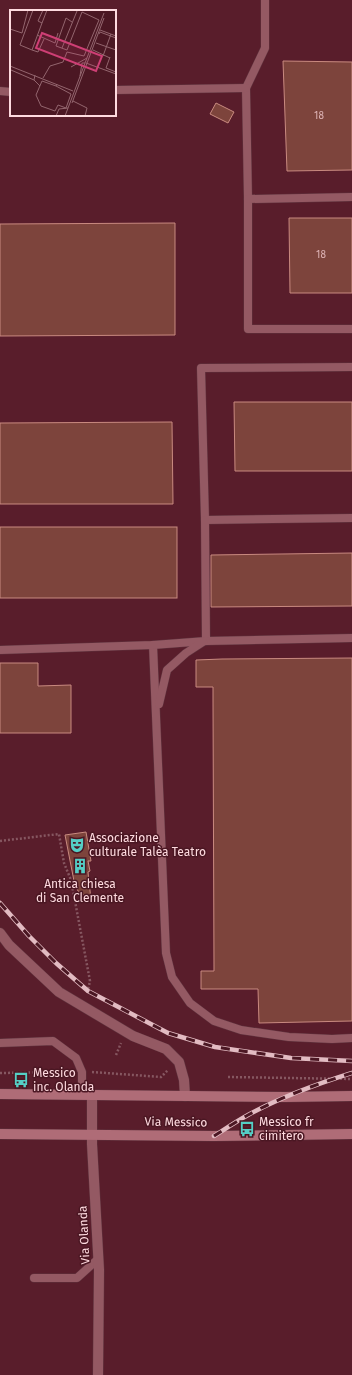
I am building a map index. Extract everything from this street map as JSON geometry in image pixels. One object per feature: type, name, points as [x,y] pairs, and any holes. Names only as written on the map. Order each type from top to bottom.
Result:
[{"type":"street","points":[[0,933],[9,945],[59,992],[133,1036],[166,1049],[179,1062],[184,1080],[185,1096]]},
{"type":"street","points":[[0,1094],[285,1097],[352,1096]]},
{"type":"street","name":"Via Olanda","points":[[92,1094],[98,1259],[98,1375]]},
{"type":"street","name":"Via Messico","points":[[0,1134],[214,1136],[352,1134]]},
{"type":"lane","points":[[265,0],[265,48],[246,88],[248,329],[352,329]]},
{"type":"lane","points":[[116,90],[246,88]]},
{"type":"lane","points":[[0,91],[10,92]]},
{"type":"lane","points":[[248,199],[352,197]]},
{"type":"lane","points":[[206,641],[205,520],[201,368],[352,367]]},
{"type":"lane","points":[[205,520],[352,518]]},
{"type":"lane","points":[[0,650],[153,646],[206,641],[352,638]]},
{"type":"lane","points":[[157,712],[167,670],[186,653],[206,641]]},
{"type":"lane","points":[[153,646],[157,712],[166,953],[172,977],[190,1003],[214,1021],[241,1030],[289,1037],[332,1039],[352,1038]]},
{"type":"lane","points":[[0,1043],[54,1041],[76,1058],[82,1072],[82,1094]]},
{"type":"lane","points":[[34,1278],[77,1278],[98,1259]]},
{"type":"path","points":[[0,841],[59,834],[64,863],[71,880],[90,981],[88,991],[82,1005]]},
{"type":"path","points":[[116,1055],[122,1042]]},
{"type":"path","points":[[0,1073],[82,1072],[161,1077],[169,1069],[166,1064]]},
{"type":"path","points":[[228,1077],[352,1079]]},
{"type":"shaded area","points":[[0,0],[352,0],[352,1375],[0,1375]]},
{"type":"building","points":[[283,61],[352,62],[352,170],[287,171]]},
{"type":"building","points":[[216,103],[234,112],[228,123],[210,114]]},
{"type":"building","points":[[289,218],[352,218],[352,293],[290,293]]},
{"type":"building","points":[[175,223],[175,335],[0,336],[0,224]]},
{"type":"building","points":[[234,402],[352,402],[352,471],[235,471]]},
{"type":"building","points":[[172,422],[173,504],[0,504],[0,423]]},
{"type":"building","points":[[0,527],[177,527],[177,598],[0,598]]},
{"type":"building","points":[[352,553],[352,606],[211,607],[211,555]]},
{"type":"building","points":[[352,658],[352,1021],[259,1023],[258,989],[201,989],[201,971],[214,971],[213,687],[196,687],[196,660]]},
{"type":"building","points":[[0,663],[38,663],[38,686],[71,685],[71,733],[0,733]]},
{"type":"building","name":"Antica chiesa di San Clemente","points":[[86,832],[91,861],[88,861],[90,871],[88,872],[91,900],[78,891],[74,881],[65,835]]},
{"type":"railway","points":[[0,903],[29,936],[56,963],[88,991],[168,1033],[215,1047],[291,1058],[352,1061]]},
{"type":"railway","points":[[214,1136],[244,1117],[273,1102],[312,1086],[352,1073]]},
{"type":"place","name":"Associazione culturale Talèa Teatro","points":[[77,845]]},
{"type":"place","name":"Antica chiesa di San Clemente","points":[[80,866]]},
{"type":"place","name":"Messico inc. Olanda","points":[[21,1080]]},
{"type":"place","name":"Messico fr cimitero","points":[[247,1129]]}]
